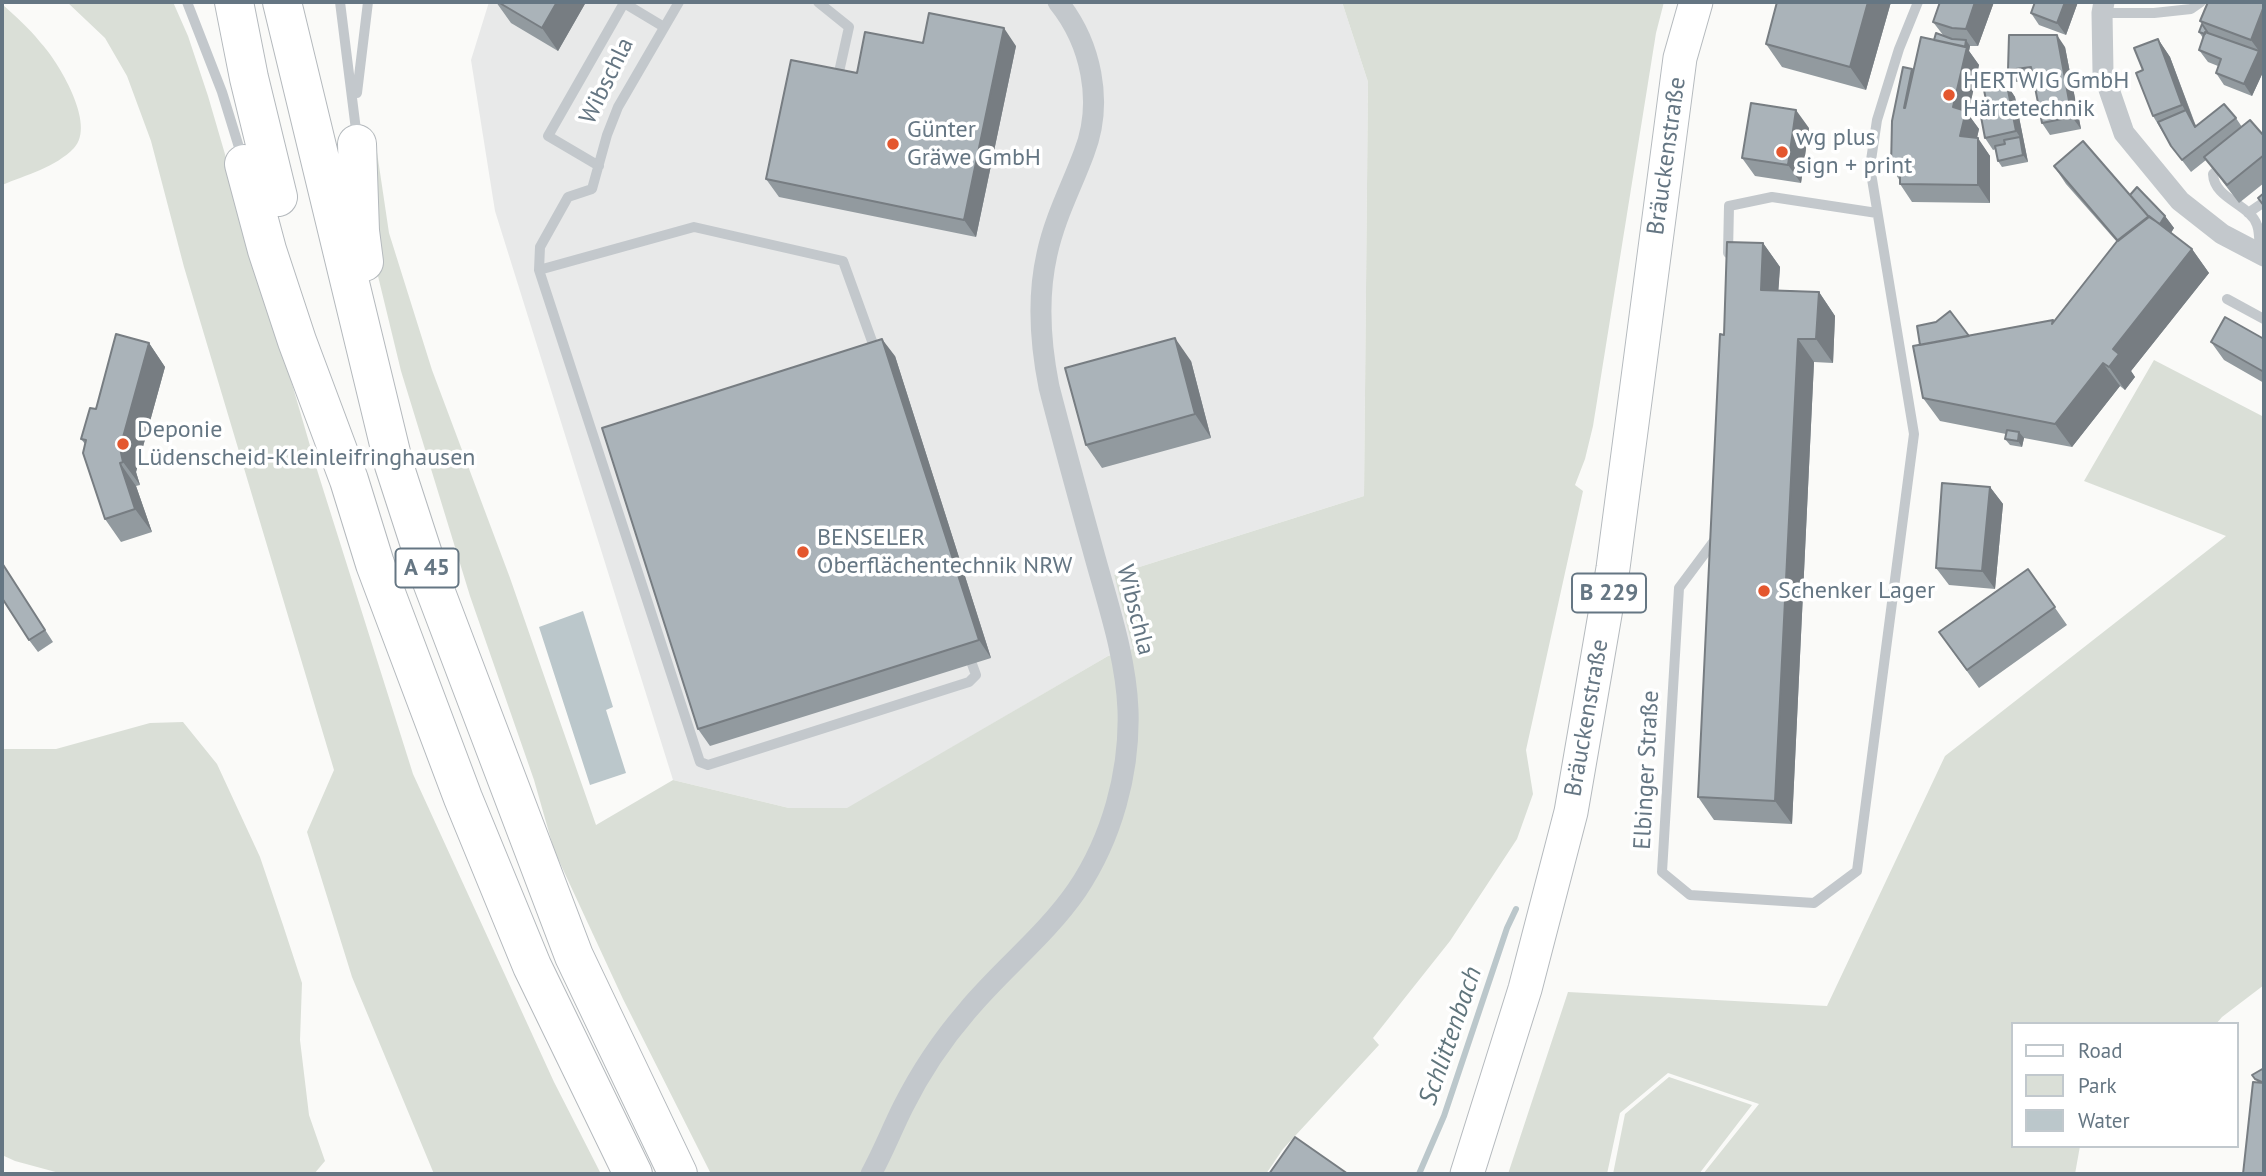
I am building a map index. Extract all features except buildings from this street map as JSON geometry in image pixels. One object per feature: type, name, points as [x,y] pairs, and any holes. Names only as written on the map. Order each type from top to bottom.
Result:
[{"type":"highway","name":"A 45","points":[[234,2],[249,78],[349,481],[375,564],[463,798],[532,965],[633,1174]]},
{"type":"highway","name":"A 45","points":[[282,2],[394,465],[441,608],[574,956],[678,1174]]},
{"type":"highway","points":[[356,127],[360,231],[394,465]]},
{"type":"highway","points":[[244,163],[284,302],[349,481]]},
{"type":"main road","name":"Bräuckenstraße","points":[[1467,1174],[1525,989],[1571,812],[1614,568],[1680,58],[1696,2]]},
{"type":"street","name":"Wibschla","points":[[871,1174],[903,1108],[936,1052],[966,1012],[1054,920],[1088,871],[1115,809],[1127,751],[1128,710],[1120,653],[1049,387],[1042,350],[1041,281],[1047,252],[1058,212],[1085,151],[1094,102],[1092,77],[1082,42],[1069,16],[1058,2]]},
{"type":"street","points":[[2103,7],[2103,72],[2124,133],[2180,201],[2222,234],[2262,255]]},
{"type":"lane","points":[[187,2],[222,92],[244,163]]},
{"type":"lane","points":[[340,2],[356,127]]},
{"type":"lane","points":[[356,127],[368,2]]},
{"type":"lane","name":"Wibschla","points":[[539,270],[540,247],[568,197],[592,189],[618,107],[679,2]]},
{"type":"lane","points":[[818,2],[849,27],[837,84]]},
{"type":"lane","name":"Elbinger Straße","points":[[1721,533],[1679,588],[1662,872],[1690,895],[1814,903],[1857,871],[1914,434],[1870,167],[1877,120],[1899,49],[1918,2]]},
{"type":"lane","points":[[2103,7],[2154,13],[2191,9],[2201,2]]},
{"type":"lane","points":[[599,166],[548,136],[624,3],[664,26]]},
{"type":"lane","points":[[2233,157],[2213,174],[2213,181],[2233,203],[2257,222],[2262,255]]},
{"type":"lane","points":[[1728,261],[1729,206],[1772,197],[1877,213]]},
{"type":"lane","points":[[2248,213],[2264,202]]},
{"type":"lane","points":[[879,361],[843,261],[694,227],[539,270],[700,762],[708,765],[969,682],[976,675],[972,664]]},
{"type":"lane","points":[[2227,299],[2264,319]]},
{"type":"shaded area","points":[[489,2],[1342,2],[1368,82],[1364,496],[1114,575],[1134,649],[1108,656],[847,809],[789,808],[673,780],[495,211],[471,60]]},
{"type":"green space","points":[[67,2],[173,2],[188,36],[208,96],[318,473],[413,774],[554,1082],[601,1174],[434,1174],[352,977],[307,832],[334,770],[184,267],[151,141],[127,76],[105,38]]},
{"type":"green space","points":[[1342,2],[1664,2],[1656,33],[1593,426],[1575,485],[1583,491],[1526,750],[1533,794],[1517,839],[1450,941],[1373,1038],[1379,1045],[1283,1149],[1266,1174],[711,1174],[623,999],[554,850],[534,780],[470,596],[401,371],[370,243],[369,155],[374,132],[389,233],[432,370],[510,578],[596,825],[673,780],[789,808],[847,808],[1108,656],[1133,649],[1114,575],[1364,496],[1368,82]]},
{"type":"green space","points":[[2,4],[31,32],[56,63],[72,93],[81,124],[80,138],[67,155],[40,170],[2,185]]},
{"type":"green space","points":[[2154,360],[2264,417],[2264,985],[2218,1022],[2010,1022],[2010,1148],[2080,1148],[2075,1174],[1703,1174],[1759,1104],[1668,1073],[1620,1113],[1607,1174],[1508,1174],[1568,992],[1827,1006],[1945,756],[2226,536],[2084,481]]},
{"type":"green space","points":[[183,722],[217,764],[260,857],[302,983],[300,1040],[309,1115],[325,1161],[314,1174],[63,1174],[2,1155],[2,749],[56,749],[150,723]]},
{"type":"green space","points":[[1669,1077],[1752,1105],[1699,1174],[1613,1174],[1625,1114]]},
{"type":"water","points":[[583,611],[613,707],[606,710],[626,773],[590,785],[539,627]]},
{"type":"waterway","name":"Schlittenbach","points":[[1419,1174],[1444,1116],[1507,928],[1516,909]]},
{"type":"place","name":"HERTWIG GmbH Härtetechnik","points":[[1949,95]]},
{"type":"place","name":"Günter Gräwe GmbH","points":[[893,144]]},
{"type":"place","name":"wg plus sign + print","points":[[1782,152]]},
{"type":"place","name":"Deponie Lüdenscheid-Kleinleifringhausen","points":[[123,444]]},
{"type":"place","name":"BENSELER Oberflächentechnik NRW","points":[[803,552]]},
{"type":"place","name":"Schenker Lager","points":[[1764,591]]}]
